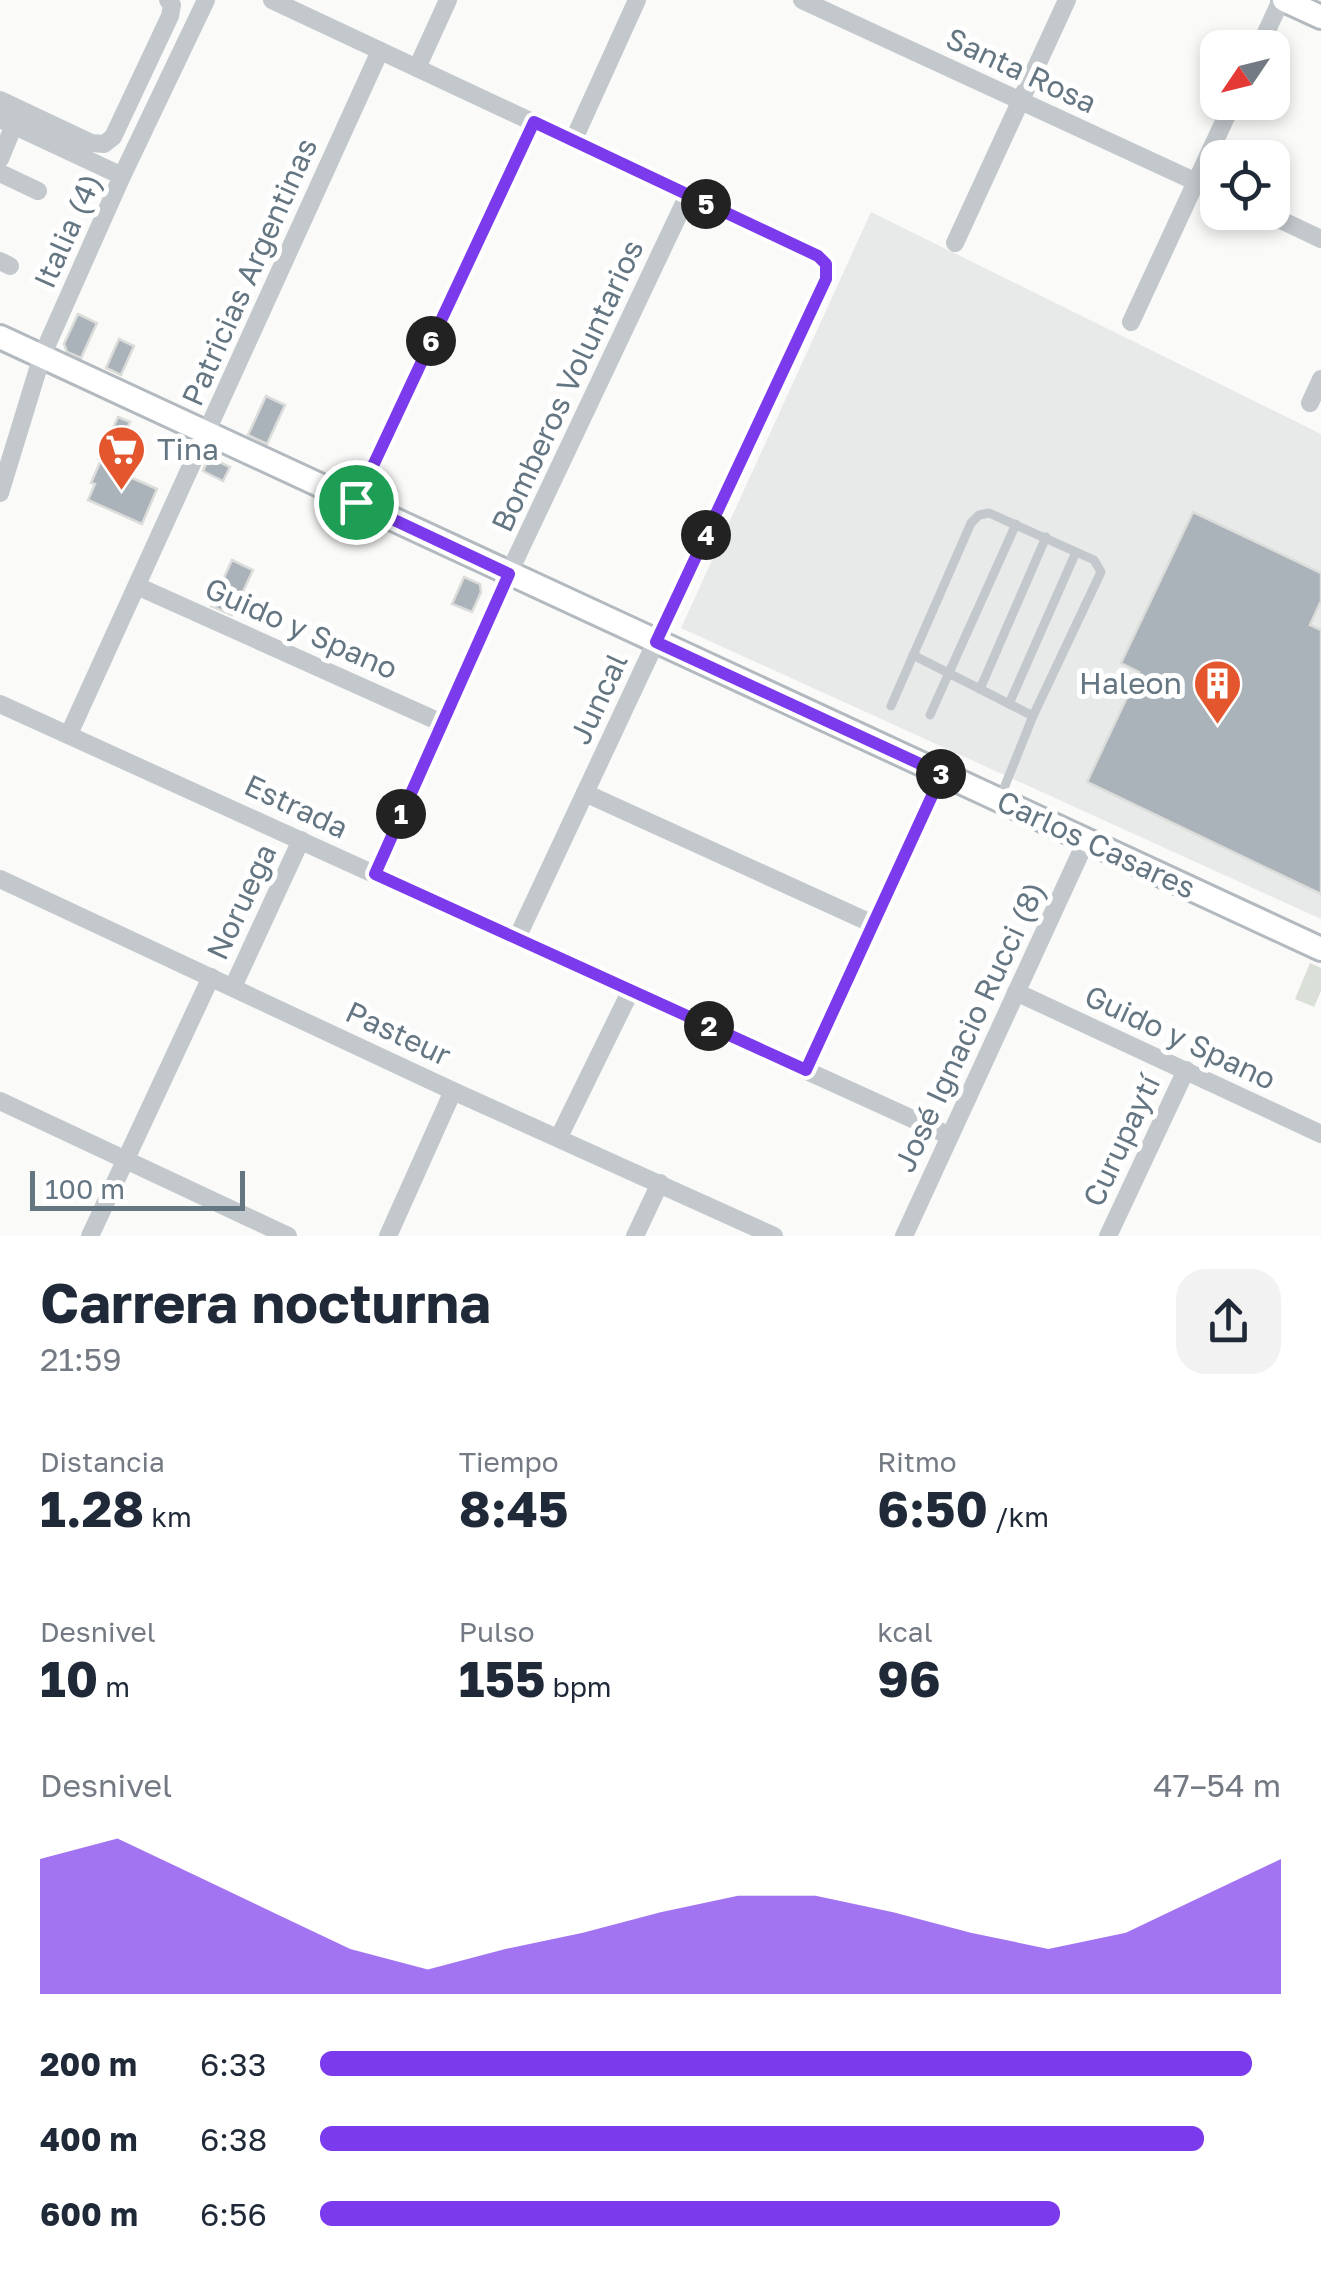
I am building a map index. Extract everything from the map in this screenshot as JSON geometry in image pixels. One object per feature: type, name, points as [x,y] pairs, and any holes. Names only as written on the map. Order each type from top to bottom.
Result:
[{"type":"street","points":[[0,100],[91,143],[104,144],[113,137],[170,16],[172,5],[168,0]]},
{"type":"street","name":"Italia (4)","points":[[0,492],[42,356],[206,0]]},
{"type":"street","points":[[272,0],[688,195]]},
{"type":"street","points":[[417,68],[448,0]]},
{"type":"street","points":[[573,141],[637,0]]},
{"type":"street","name":"Santa Rosa","points":[[802,0],[1200,184]]},
{"type":"street","points":[[955,243],[1067,0]]},
{"type":"street","points":[[1268,30],[1282,0],[1321,16]]},
{"type":"street","name":"Patricias Argentinas","points":[[69,734],[380,50]]},
{"type":"street","points":[[1131,322],[1225,120]]},
{"type":"street","points":[[0,159],[7,122],[122,176]]},
{"type":"street","points":[[356,502],[534,122]]},
{"type":"street","points":[[0,173],[38,191]]},
{"type":"street","name":"Juncal","points":[[517,938],[826,279],[826,264],[818,256],[688,195]]},
{"type":"street","name":"Bomberos Voluntarios","points":[[375,874],[509,574],[688,195]]},
{"type":"street","points":[[1290,224],[1321,238]]},
{"type":"street","name":"Carlos Casares","points":[[0,337],[1321,949]]},
{"type":"street","points":[[1310,403],[1321,380]]},
{"type":"street","name":"Guido y Spano","points":[[137,586],[442,723]]},
{"type":"street","name":"Estrada","points":[[0,704],[950,1136]]},
{"type":"street","points":[[806,1070],[942,774]]},
{"type":"street","points":[[585,793],[873,924]]},
{"type":"street","name":"Noruega","points":[[233,987],[301,840]]},
{"type":"street","name":"José Ignacio Rucci (8)","points":[[904,1236],[1086,842]]},
{"type":"street","name":"Pasteur","points":[[0,879],[774,1236]]},
{"type":"street","points":[[90,1236],[211,977]]},
{"type":"street","points":[[558,1137],[630,990]]},
{"type":"street","name":"Guido y Spano","points":[[1016,992],[1321,1134]]},
{"type":"street","name":"Curupaytí","points":[[1108,1236],[1186,1070]]},
{"type":"street","points":[[388,1236],[453,1091]]},
{"type":"street","points":[[0,1100],[288,1236]]},
{"type":"street","points":[[635,1236],[660,1184]]},
{"type":"lane","points":[[891,706],[971,524],[979,514],[990,513],[1094,560],[1101,572],[999,801]]},
{"type":"lane","points":[[930,715],[1016,524]]},
{"type":"lane","points":[[980,689],[1046,538]]},
{"type":"lane","points":[[1009,704],[1076,552]]},
{"type":"lane","points":[[913,655],[1034,716]]},
{"type":"shaded area","points":[[871,212],[1321,434],[1321,919],[681,628]]},
{"type":"shaded area","points":[[1310,963],[1321,968],[1321,991],[1314,1007],[1295,999]]},
{"type":"building","points":[[78,314],[97,323],[81,358],[67,352],[64,344]]},
{"type":"building","points":[[119,339],[134,346],[121,375],[106,368]]},
{"type":"building","points":[[266,396],[285,405],[267,444],[248,435]]},
{"type":"building","points":[[118,417],[130,422],[110,468],[157,489],[142,524],[88,500],[99,459]]},
{"type":"building","points":[[209,457],[230,467],[223,481],[203,471]]},
{"type":"building","name":"Haleon","points":[[1193,512],[1321,573],[1321,601],[1310,625],[1321,630],[1321,894],[1087,782],[1139,672],[1121,663]]},
{"type":"building","points":[[232,560],[253,570],[232,615],[211,606]]},
{"type":"building","points":[[464,577],[480,584],[481,592],[472,612],[452,604]]},
{"type":"place","name":"Tina","points":[[122,492]]},
{"type":"place","name":"Haleon","points":[[1217,726]]},
{"type":"route","points":[[534,122],[818,256],[826,264],[826,279],[656,642],[942,774],[806,1070],[375,874],[509,574],[356,502],[534,122]]}]
